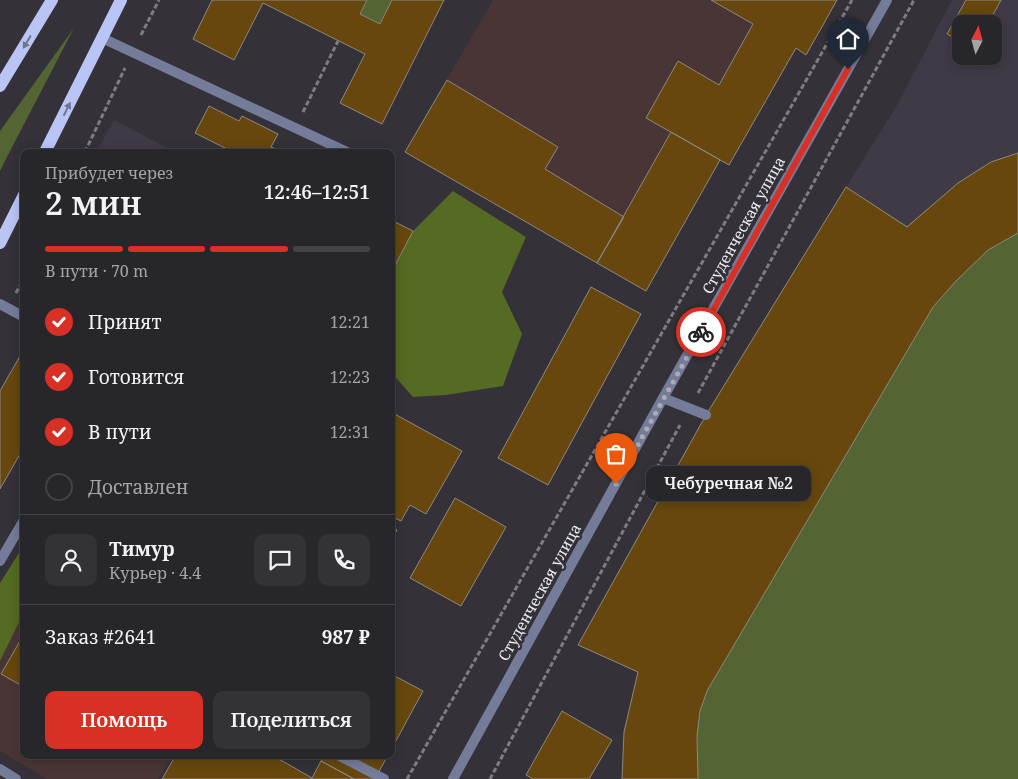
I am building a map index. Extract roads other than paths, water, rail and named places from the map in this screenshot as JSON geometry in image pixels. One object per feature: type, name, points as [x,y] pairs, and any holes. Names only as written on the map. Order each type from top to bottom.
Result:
[{"type":"main road","points":[[0,86],[52,0]]},
{"type":"main road","points":[[46,149],[121,0]]},
{"type":"main road","points":[[0,243],[20,203]]},
{"type":"street","name":"Студенческая улица","points":[[453,779],[887,0]]},
{"type":"street","points":[[102,38],[340,149]]},
{"type":"street","points":[[0,304],[20,315]]},
{"type":"street","points":[[664,398],[706,415]]},
{"type":"street","points":[[0,561],[20,527]]},
{"type":"street","points":[[346,759],[384,779]]},
{"type":"street","points":[[0,769],[16,779]]},
{"type":"place","name":"Чебуречная №2","points":[[616,484]]}]
